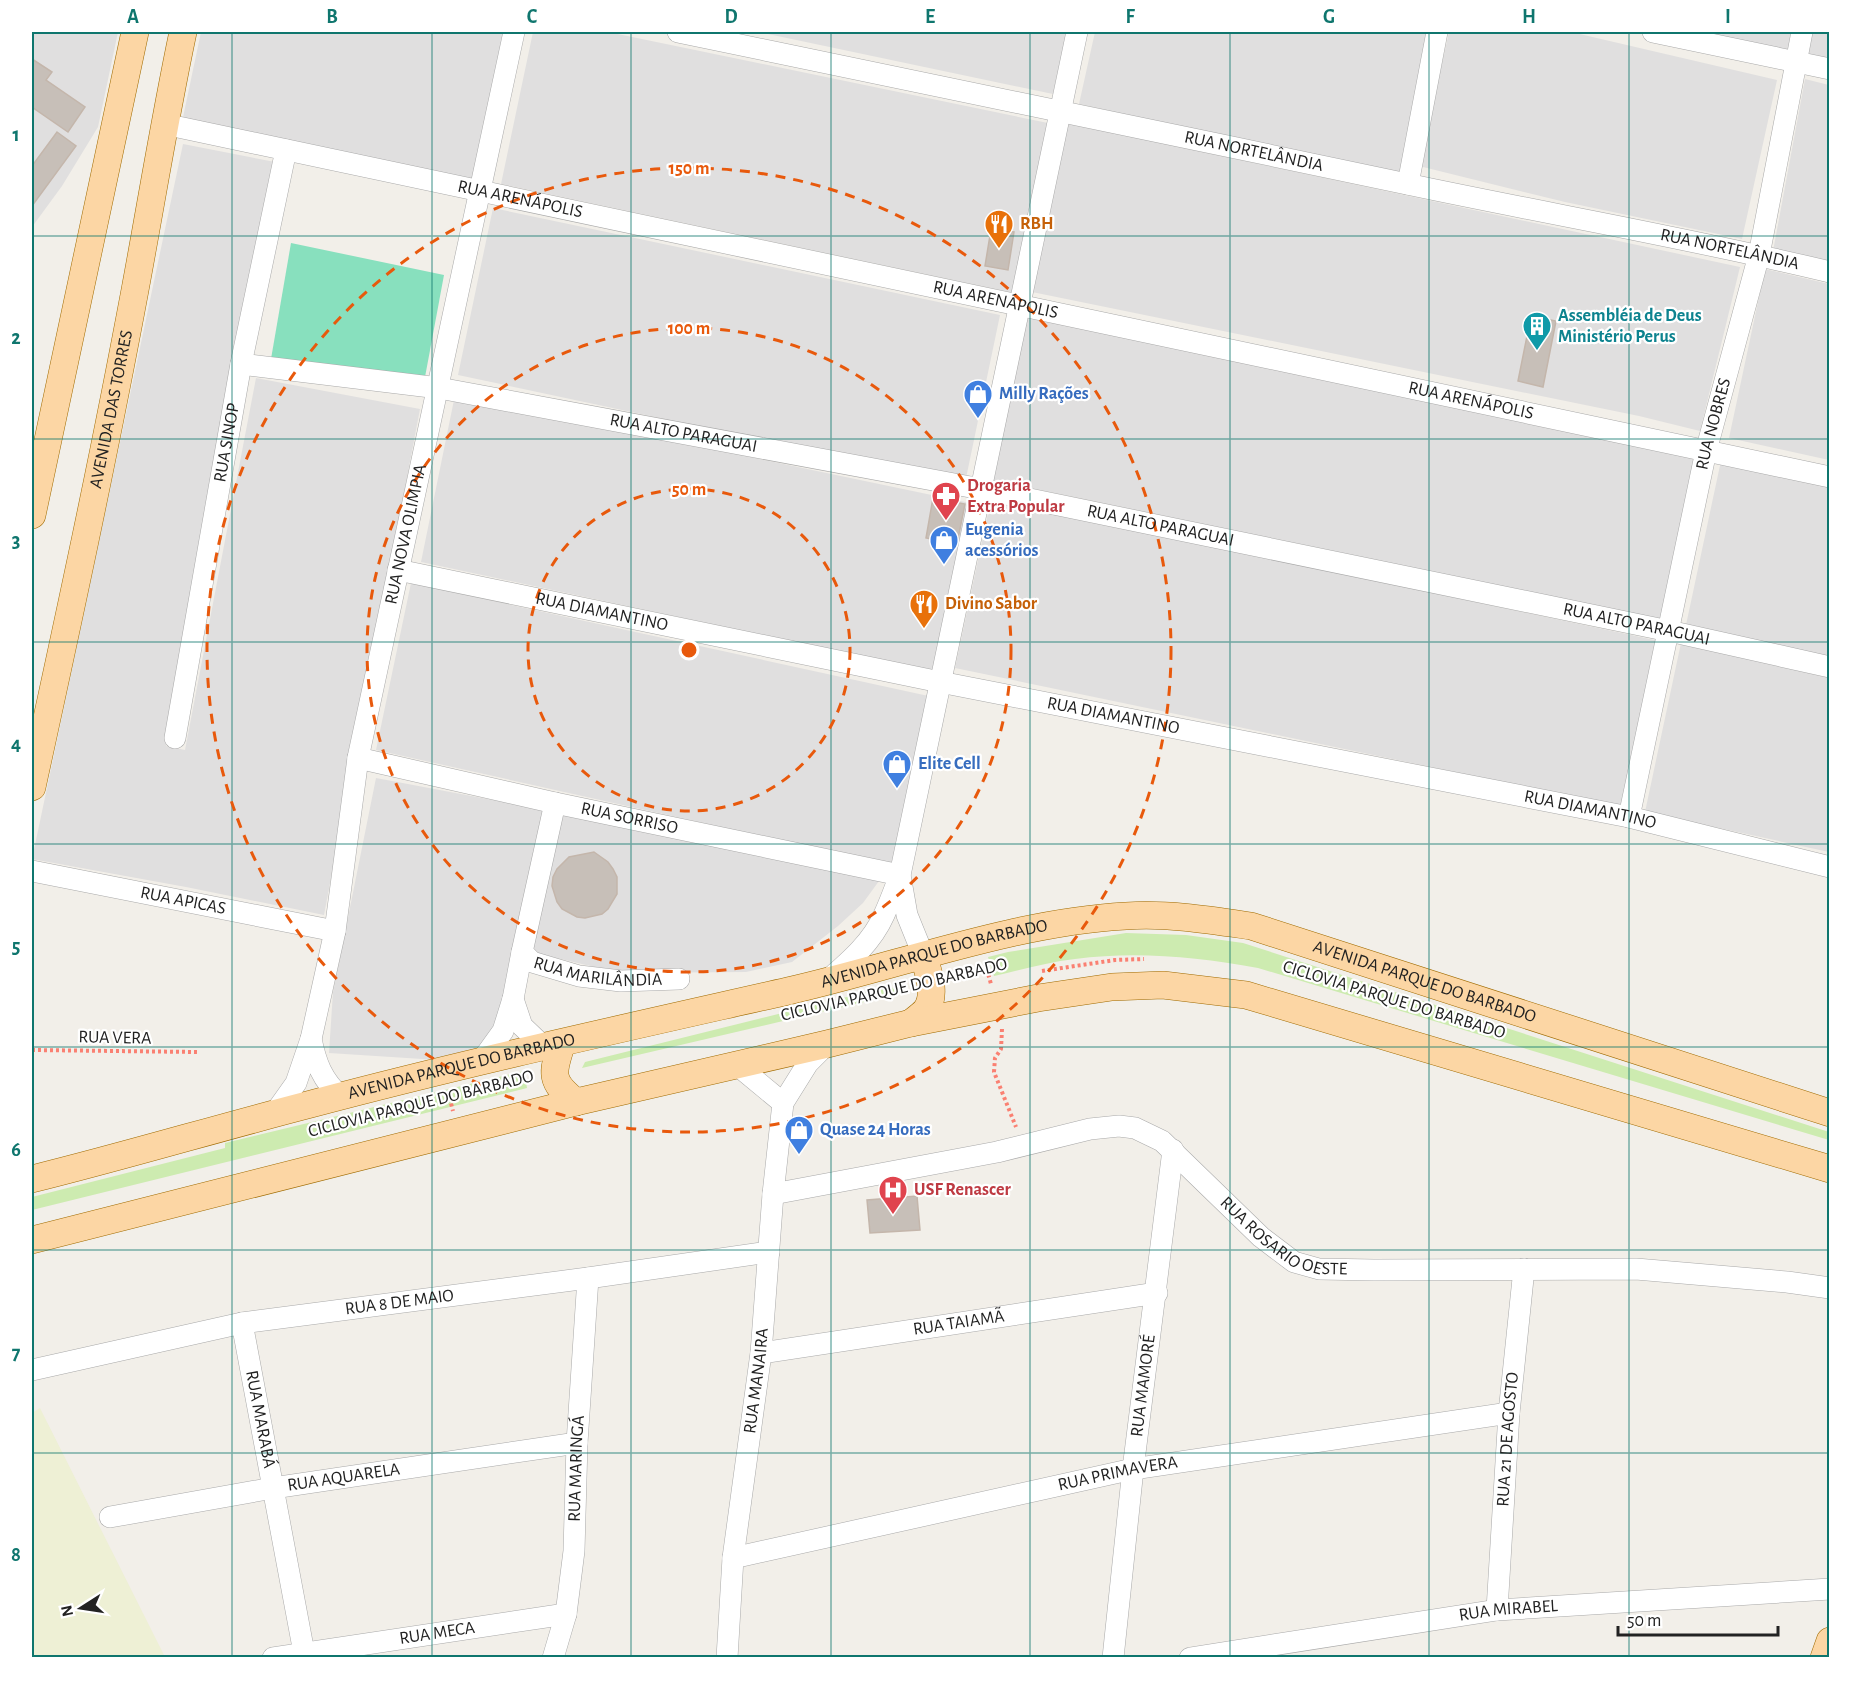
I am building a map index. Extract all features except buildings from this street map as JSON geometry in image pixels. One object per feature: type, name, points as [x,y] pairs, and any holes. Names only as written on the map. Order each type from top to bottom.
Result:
[{"type":"main road","points":[[32,515],[135,32]]},
{"type":"main road","points":[[171,32],[176,40],[178,59]]},
{"type":"main road","name":"AVENIDA DAS TORRES","points":[[32,787],[133,302],[164,124],[183,32]]},
{"type":"main road","name":"AVENIDA PARQUE DO BARBADO","points":[[32,1179],[341,1096],[826,981],[980,941],[1062,924],[1127,916],[1207,920],[1251,926],[1830,1113]]},
{"type":"main road","points":[[911,1023],[926,1010],[930,1001],[929,974],[924,957]]},
{"type":"main road","points":[[32,1240],[451,1118],[576,1102],[911,1023],[994,994],[1112,987],[1163,985],[1246,995],[1830,1169]]},
{"type":"main road","points":[[553,1045],[556,1082],[561,1091],[576,1102]]},
{"type":"main road","points":[[1824,1658],[1830,1641]]},
{"type":"street","name":"RUA NOVA OLIMPIA","points":[[274,1114],[296,1083],[311,1039],[335,931],[358,758],[514,32]]},
{"type":"street","name":"RUA NORTELÂNDIA","points":[[678,32],[1759,255],[1830,272]]},
{"type":"street","points":[[826,981],[855,956],[870,938],[884,916],[900,875],[1077,32]]},
{"type":"street","points":[[1408,184],[1437,32]]},
{"type":"street","points":[[1653,32],[1830,69]]},
{"type":"street","name":"RUA NOBRES","points":[[1629,817],[1706,451],[1759,255],[1802,32]]},
{"type":"street","name":"RUA ARENÁPOLIS","points":[[164,124],[1830,477]]},
{"type":"street","name":"RUA SINOP","points":[[175,738],[241,364],[286,150]]},
{"type":"street","name":"RUA ALTO PARAGUAI","points":[[241,364],[439,388],[981,489],[1669,631],[1830,667]]},
{"type":"street","name":"RUA DIAMANTINO","points":[[398,570],[940,682],[1629,817],[1830,867]]},
{"type":"street","name":"RUA SORRISO","points":[[358,758],[555,803],[900,875]]},
{"type":"street","name":"RUA MARILÂNDIA","points":[[480,1063],[500,1036],[513,999],[555,803]]},
{"type":"street","name":"RUA APICAS","points":[[32,871],[335,931]]},
{"type":"street","points":[[900,875],[907,915],[924,957]]},
{"type":"street","name":"RUA MARILÂNDIA","points":[[522,952],[532,962],[579,976],[621,981],[679,979]]},
{"type":"street","points":[[513,999],[522,1026],[553,1045]]},
{"type":"street","name":"RUA NOVA OLIMPIA","points":[[311,1039],[321,1075],[329,1087],[341,1096]]},
{"type":"street","name":"RUA MANAIRA","points":[[727,1658],[733,1558],[761,1353],[773,1194],[783,1103],[808,1062],[828,1044]]},
{"type":"street","points":[[737,1065],[783,1103]]},
{"type":"street","name":"RUA ROSARIO OESTE","points":[[773,1194],[1119,1126],[1135,1128],[1148,1133],[1173,1150],[1261,1237],[1294,1262],[1319,1269],[1636,1269],[1830,1288]]},
{"type":"street","name":"RUA MAMORÉ","points":[[1113,1658],[1133,1469],[1157,1293],[1173,1150]]},
{"type":"street","name":"RUA 8 DE MAIO","points":[[32,1370],[242,1323],[588,1278],[769,1251]]},
{"type":"street","name":"RUA 21 DE AGOSTO","points":[[1497,1610],[1509,1413],[1524,1269]]},
{"type":"street","name":"RUA MARINGÁ","points":[[553,1658],[566,1614],[574,1551],[577,1443],[588,1278]]},
{"type":"street","name":"RUA TAIAMÃ","points":[[761,1353],[1157,1293]]},
{"type":"street","name":"RUA MARABÁ","points":[[242,1323],[304,1655]]},
{"type":"street","name":"RUA PRIMAVERA","points":[[733,1558],[1133,1469],[1509,1413]]},
{"type":"street","name":"RUA AQUARELA","points":[[110,1517],[273,1488],[577,1443]]},
{"type":"street","name":"RUA MIRABEL","points":[[1190,1658],[1497,1610],[1830,1589]]},
{"type":"street","name":"RUA MECA","points":[[273,1658],[566,1614]]},
{"type":"path","points":[[980,941],[1002,1024],[1001,1049],[995,1058],[994,1072],[1016,1126],[1020,1146]]},
{"type":"path","name":"CICLOVIA PARQUE DO BARBADO","points":[[1036,972],[1116,960],[1149,959]]},
{"type":"path","name":"CICLOVIA PARQUE DO BARBADO","points":[[981,983],[994,994]]},
{"type":"path","name":"RUA VERA","points":[[32,1050],[197,1052]]},
{"type":"path","points":[[444,1071],[451,1118]]},
{"type":"shaded area","points":[[32,32],[118,32],[98,127],[62,186],[32,227]]},
{"type":"shaded area","points":[[201,32],[508,32],[476,185],[182,122]]},
{"type":"shaded area","points":[[533,32],[608,32],[1048,123],[1014,293],[501,184]]},
{"type":"shaded area","points":[[758,32],[1067,32],[1053,94]]},
{"type":"shaded area","points":[[1095,32],[1434,32],[1402,176],[1079,104]]},
{"type":"shaded area","points":[[1449,32],[1571,32],[1777,80],[1742,239],[1565,202],[1419,166]]},
{"type":"shaded area","points":[[1678,32],[1792,32],[1787,56]]},
{"type":"shaded area","points":[[1808,32],[1829,32],[1829,65],[1802,59]]},
{"type":"shaded area","points":[[1805,79],[1829,85],[1829,264],[1773,251]]},
{"type":"shaded area","points":[[1068,123],[1740,267],[1700,431],[1639,416],[1032,292]]},
{"type":"shaded area","points":[[183,144],[275,162],[166,746],[185,750],[256,378],[420,409],[324,915],[32,859]]},
{"type":"shaded area","points":[[493,208],[1000,315],[965,483],[458,375]]},
{"type":"shaded area","points":[[1765,269],[1829,284],[1829,460],[1729,438]]},
{"type":"shaded area","points":[[1029,311],[1701,455],[1660,619],[992,480]]},
{"type":"shaded area","points":[[455,395],[970,503],[936,672],[421,562]]},
{"type":"shaded area","points":[[1722,456],[1829,481],[1829,658],[1686,625]]},
{"type":"shaded area","points":[[991,499],[1664,642],[1623,807],[955,668]]},
{"type":"shaded area","points":[[411,583],[933,697],[897,866],[376,750]]},
{"type":"shaded area","points":[[1681,643],[1829,678],[1829,852],[1645,812]]},
{"type":"shaded area","points":[[376,778],[546,810],[501,1042],[469,1062],[329,1053],[333,992]]},
{"type":"shaded area","points":[[559,813],[879,881],[863,903],[792,962],[746,972],[620,973],[531,952]]},
{"type":"green space","points":[[291,243],[444,275],[425,377],[271,359]]},
{"type":"green space","points":[[1126,933],[1186,935],[1243,943],[1829,1132],[1829,1140],[1258,968],[1189,958],[1121,955],[1065,960],[994,976],[988,957]]},
{"type":"green space","points":[[891,986],[896,992],[894,995],[582,1068],[585,1062]]},
{"type":"green space","points":[[524,1071],[527,1088],[32,1210],[32,1197],[225,1148],[225,1143]]},
{"type":"green space","points":[[40,1408],[165,1657],[32,1657],[32,1413]]},
{"type":"place","name":"RBH","points":[[999,250]]},
{"type":"place","name":"Assembléia de Deus Ministério Perus","points":[[1537,352]]},
{"type":"place","name":"Milly Rações","points":[[978,420]]},
{"type":"place","name":"Drogaria Extra Popular","points":[[946,522]]},
{"type":"place","name":"Eugenia acessórios","points":[[944,566]]},
{"type":"place","name":"Divino Sabor","points":[[924,630]]},
{"type":"place","name":"Elite Cell","points":[[897,790]]},
{"type":"place","name":"Quase 24 Horas","points":[[799,1156]]},
{"type":"place","name":"USF Renascer","points":[[893,1216]]}]
